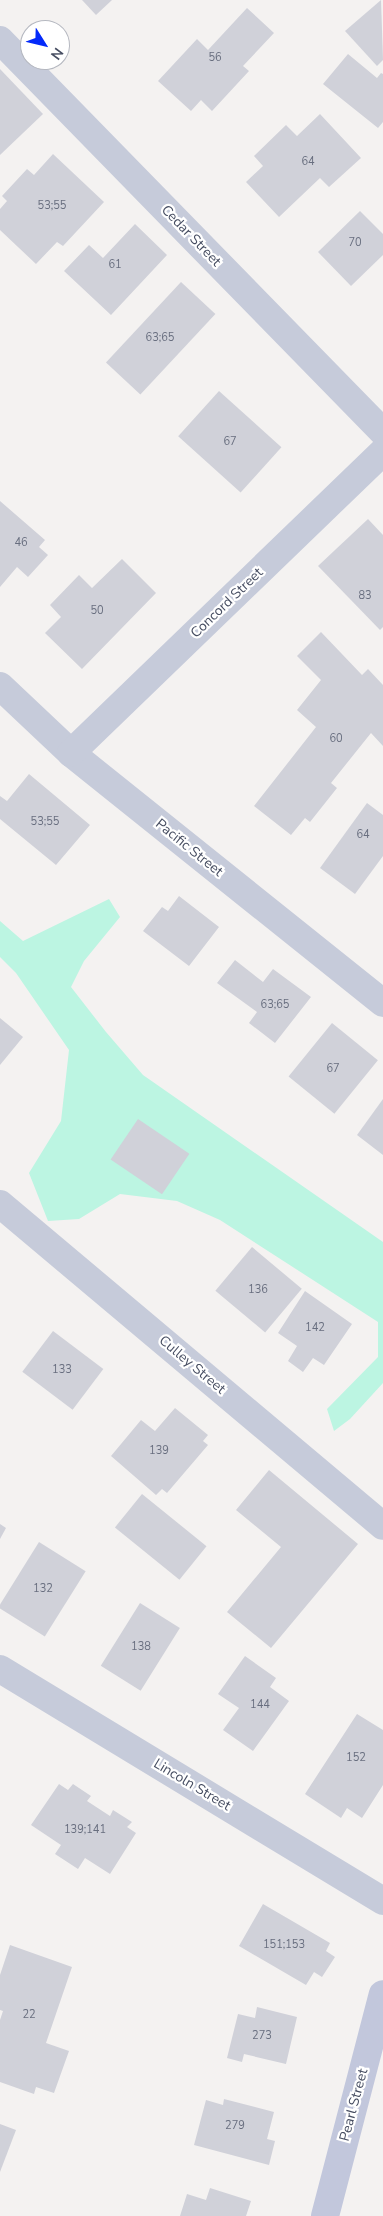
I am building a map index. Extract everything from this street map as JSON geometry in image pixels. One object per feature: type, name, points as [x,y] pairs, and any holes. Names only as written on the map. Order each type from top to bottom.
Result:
[{"type":"main road","name":"Pearl Street","points":[[325,2216],[383,1994]]},
{"type":"street","name":"Cedar Street","points":[[0,40],[383,432]]},
{"type":"street","name":"Concord Street","points":[[71,753],[383,452]]},
{"type":"street","name":"Pacific Street","points":[[0,686],[71,753],[383,1003]]},
{"type":"street","name":"Culley Street","points":[[0,1204],[383,1526]]},
{"type":"street","name":"Lincoln Street","points":[[2,1678],[383,1901]]},
{"type":"green space","points":[[109,899],[120,917],[84,961],[71,987],[106,1032],[143,1075],[383,1242],[383,1383],[350,1419],[334,1431],[327,1409],[378,1357],[378,1322],[220,1220],[177,1201],[120,1194],[79,1219],[48,1221],[29,1173],[61,1121],[69,1050],[16,973],[0,957],[0,921],[23,941]]},
{"type":"building","points":[[82,0],[112,0],[96,15]]},
{"type":"building","points":[[381,0],[383,60],[377,66],[345,31]]},
{"type":"building","points":[[247,8],[274,33],[243,66],[249,71],[212,111],[201,100],[191,111],[158,81],[197,39],[208,50]]},
{"type":"building","points":[[348,54],[377,78],[381,73],[383,74],[383,122],[378,128],[323,84]]},
{"type":"building","points":[[0,69],[43,114],[0,155]]},
{"type":"building","points":[[320,114],[361,158],[329,187],[320,178],[279,217],[246,182],[263,166],[254,156],[286,125],[297,136]]},
{"type":"building","points":[[53,154],[104,202],[63,246],[57,242],[36,264],[0,230],[0,209],[7,201],[2,196],[27,169],[34,175]]},
{"type":"building","points":[[360,211],[383,234],[383,255],[351,286],[318,252]]},
{"type":"building","points":[[135,224],[167,255],[111,315],[64,271],[89,245],[103,258]]},
{"type":"building","points":[[181,282],[215,314],[140,395],[106,362]]},
{"type":"building","points":[[219,391],[281,447],[241,493],[178,436]]},
{"type":"building","points":[[0,501],[45,540],[39,547],[48,555],[28,577],[17,567],[0,587]]},
{"type":"building","points":[[368,519],[383,535],[383,627],[380,630],[318,566]]},
{"type":"building","points":[[122,559],[156,593],[82,669],[45,633],[61,617],[50,605],[79,575],[92,588]]},
{"type":"building","points":[[321,632],[362,675],[368,669],[383,685],[383,746],[371,733],[331,783],[337,788],[310,822],[305,818],[291,835],[254,806],[316,727],[297,710],[321,680],[297,656]]},
{"type":"building","points":[[29,774],[90,825],[56,865],[0,819],[0,796],[7,801]]},
{"type":"building","points":[[367,803],[383,815],[383,856],[355,894],[320,868]]},
{"type":"building","points":[[179,896],[219,927],[189,966],[143,931],[162,907],[168,911]]},
{"type":"building","points":[[235,960],[263,982],[273,969],[311,997],[275,1043],[249,1023],[257,1012],[217,983]]},
{"type":"building","points":[[0,1018],[23,1037],[0,1065]]},
{"type":"building","points":[[332,1023],[378,1060],[334,1114],[289,1077]]},
{"type":"building","points":[[383,1099],[383,1155],[357,1135]]},
{"type":"building","points":[[138,1119],[189,1154],[162,1194],[111,1160]]},
{"type":"building","points":[[252,1247],[302,1289],[265,1332],[215,1291]]},
{"type":"building","points":[[305,1291],[352,1324],[324,1365],[313,1358],[303,1372],[288,1361],[297,1346],[278,1333]]},
{"type":"building","points":[[53,1331],[103,1369],[73,1410],[22,1372]]},
{"type":"building","points":[[175,1408],[208,1435],[203,1441],[208,1445],[167,1493],[162,1489],[156,1495],[111,1456],[141,1420],[155,1431]]},
{"type":"building","points":[[269,1470],[358,1544],[271,1648],[227,1612],[281,1547],[236,1510]]},
{"type":"building","points":[[142,1494],[207,1546],[179,1580],[115,1527]]},
{"type":"building","points":[[0,1524],[6,1528],[0,1539]]},
{"type":"building","points":[[39,1542],[86,1571],[45,1636],[0,1608],[0,1604]]},
{"type":"building","points":[[140,1603],[180,1628],[141,1691],[101,1666]]},
{"type":"building","points":[[245,1656],[276,1678],[270,1687],[289,1701],[253,1751],[223,1730],[239,1708],[218,1694]]},
{"type":"building","points":[[357,1714],[383,1730],[383,1785],[362,1818],[347,1808],[341,1818],[305,1794]]},
{"type":"building","points":[[59,1784],[68,1790],[73,1784],[91,1796],[87,1801],[110,1816],[113,1810],[132,1822],[127,1827],[136,1833],[110,1874],[85,1858],[78,1869],[55,1854],[61,1845],[31,1825]]},
{"type":"building","points":[[263,1904],[330,1943],[326,1951],[335,1957],[322,1977],[314,1972],[306,1985],[239,1946]]},
{"type":"building","points":[[10,1945],[72,1967],[46,2043],[69,2051],[54,2093],[36,2087],[34,2094],[0,2082],[0,2020],[3,2011],[0,2010],[0,1975]]},
{"type":"building","points":[[257,2007],[297,2017],[286,2064],[244,2054],[242,2062],[227,2058],[238,2014],[255,2018]]},
{"type":"building","points":[[224,2099],[274,2112],[267,2139],[275,2141],[269,2165],[194,2145],[206,2100],[223,2105]]},
{"type":"building","points":[[0,2124],[16,2130],[0,2172]]},
{"type":"building","points":[[210,2188],[251,2201],[246,2216],[180,2216],[187,2194],[206,2200]]}]
